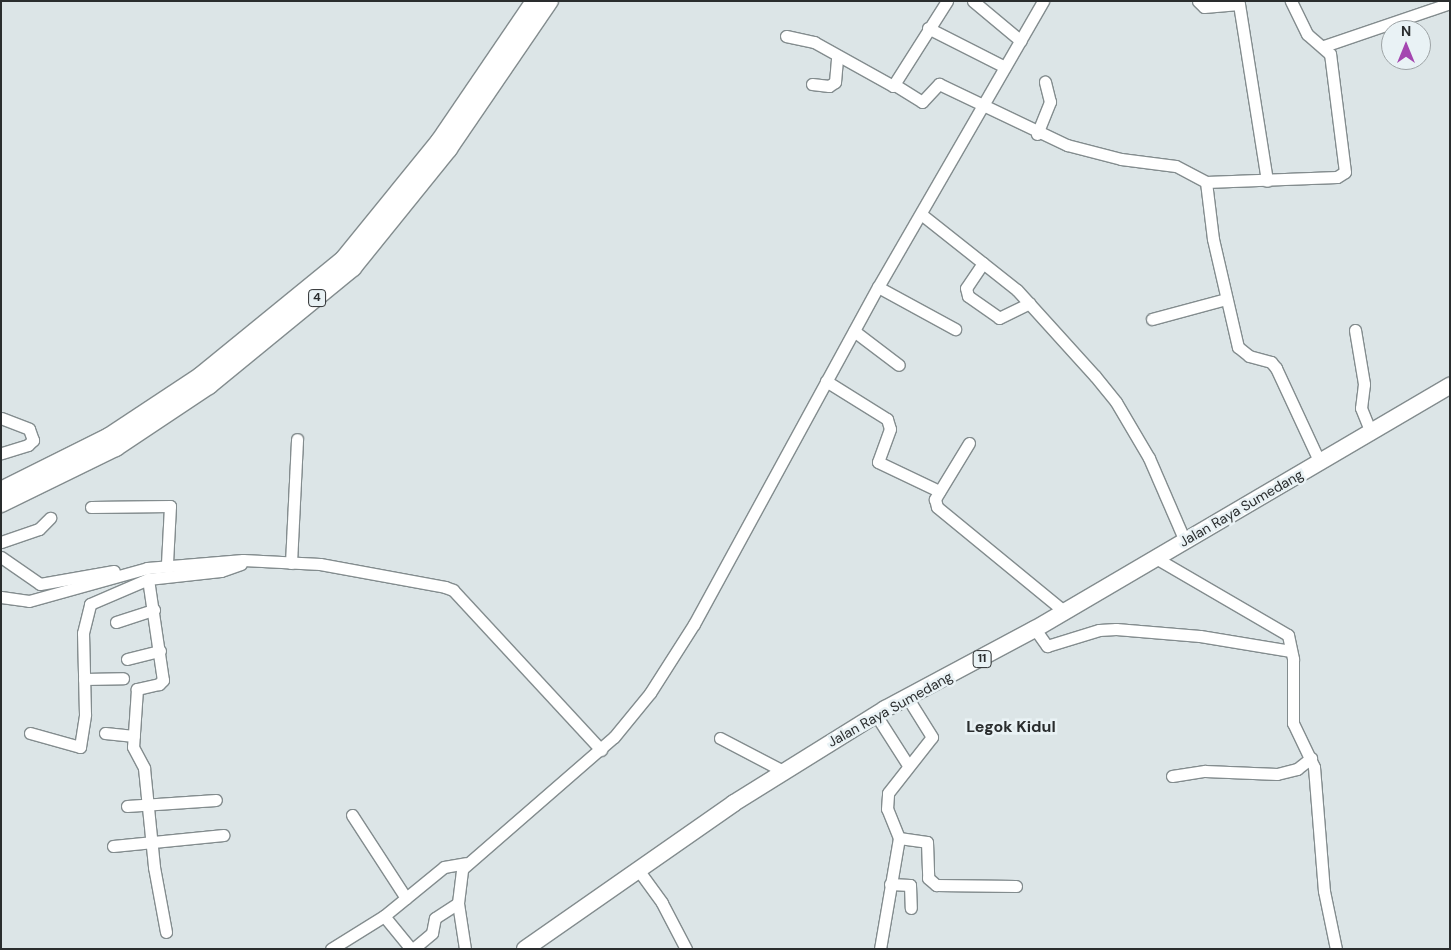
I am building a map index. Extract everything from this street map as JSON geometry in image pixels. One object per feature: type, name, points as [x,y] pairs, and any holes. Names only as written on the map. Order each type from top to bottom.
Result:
[{"type":"highway","name":"4","points":[[1,490],[109,436],[200,375],[343,259],[439,141],[534,1]]},
{"type":"highway","name":"4","points":[[1,504],[116,448],[170,412],[208,386],[353,268],[449,149],[550,1]]},
{"type":"highway","name":"Jalan Raya Sumedang","points":[[529,948],[783,771],[907,697],[1035,630],[1154,557],[1185,541],[1450,386]]},
{"type":"street","points":[[894,85],[928,28],[947,1]]},
{"type":"street","points":[[973,1],[1021,41]]},
{"type":"street","points":[[465,949],[458,903],[459,877],[466,863],[601,750],[640,708],[694,624],[878,287],[1044,1]]},
{"type":"street","points":[[1198,1],[1204,7],[1244,3],[1267,181]]},
{"type":"street","points":[[786,36],[814,42],[837,58],[888,86],[894,85],[922,102],[939,84],[1036,134],[1121,159],[1176,166],[1206,182],[1337,177],[1345,172],[1330,54],[1324,46],[1307,34],[1291,1]]},
{"type":"street","points":[[1324,46],[1450,3]]},
{"type":"street","points":[[928,28],[1005,67]]},
{"type":"street","points":[[812,84],[829,86],[835,82],[837,58]]},
{"type":"street","points":[[1036,134],[1050,102],[1045,82]]},
{"type":"street","points":[[1206,182],[1226,300],[1238,346],[1249,356],[1272,362],[1320,463]]},
{"type":"street","points":[[921,214],[1030,302],[1116,402],[1149,458],[1185,541]]},
{"type":"street","points":[[984,264],[966,288],[968,296],[999,318],[1030,302]]},
{"type":"street","points":[[878,287],[955,329]]},
{"type":"street","points":[[1152,319],[1226,300]]},
{"type":"street","points":[[1354,330],[1364,384],[1361,408],[1371,433]]},
{"type":"street","points":[[854,331],[899,365]]},
{"type":"street","points":[[826,381],[887,419],[890,429],[878,462],[939,491]]},
{"type":"street","points":[[1,418],[30,429],[33,440],[1,453]]},
{"type":"street","points":[[291,563],[297,439]]},
{"type":"street","points":[[969,443],[935,498],[936,507],[1065,612]]},
{"type":"street","points":[[91,507],[170,506],[167,564]]},
{"type":"street","points":[[1,542],[38,528],[50,518]]},
{"type":"street","points":[[1,557],[40,584],[108,570],[124,572]]},
{"type":"street","points":[[1154,557],[1198,586],[1285,631],[1291,651],[1293,723],[1311,758],[1324,891],[1336,949]]},
{"type":"street","points":[[1,597],[29,601],[47,598],[124,572],[167,564],[243,560],[291,563],[373,573],[453,590],[601,750]]},
{"type":"street","points":[[30,733],[80,747],[84,679],[83,632],[90,604],[148,579],[221,571],[239,567],[243,560]]},
{"type":"street","points":[[148,579],[163,680],[159,684],[137,689],[133,747],[144,768],[146,804],[166,932]]},
{"type":"street","points":[[116,622],[154,610]]},
{"type":"street","points":[[1035,630],[1047,646],[1110,629],[1200,636],[1291,651]]},
{"type":"street","points":[[127,658],[160,651]]},
{"type":"street","points":[[84,679],[123,678]]},
{"type":"street","points":[[880,949],[899,838],[886,801],[892,784],[932,737],[907,697]]},
{"type":"street","points":[[876,715],[908,765]]},
{"type":"street","points":[[105,733],[134,736]]},
{"type":"street","points":[[720,738],[783,771]]},
{"type":"street","points":[[1172,776],[1205,771],[1277,774],[1298,768],[1311,758]]},
{"type":"street","points":[[126,806],[216,800]]},
{"type":"street","points":[[352,815],[406,898]]},
{"type":"street","points":[[113,846],[223,835]]},
{"type":"street","points":[[899,838],[927,842],[928,878],[936,885],[1016,886]]},
{"type":"street","points":[[331,949],[354,944],[384,916],[444,867],[466,863]]},
{"type":"street","points":[[639,871],[662,903],[686,949]]},
{"type":"street","points":[[890,884],[910,885],[911,908]]},
{"type":"street","points":[[384,916],[412,949],[432,933],[436,918],[458,903]]},
{"type":"district","name":"Legok Kidul","points":[[1011,727]]}]
